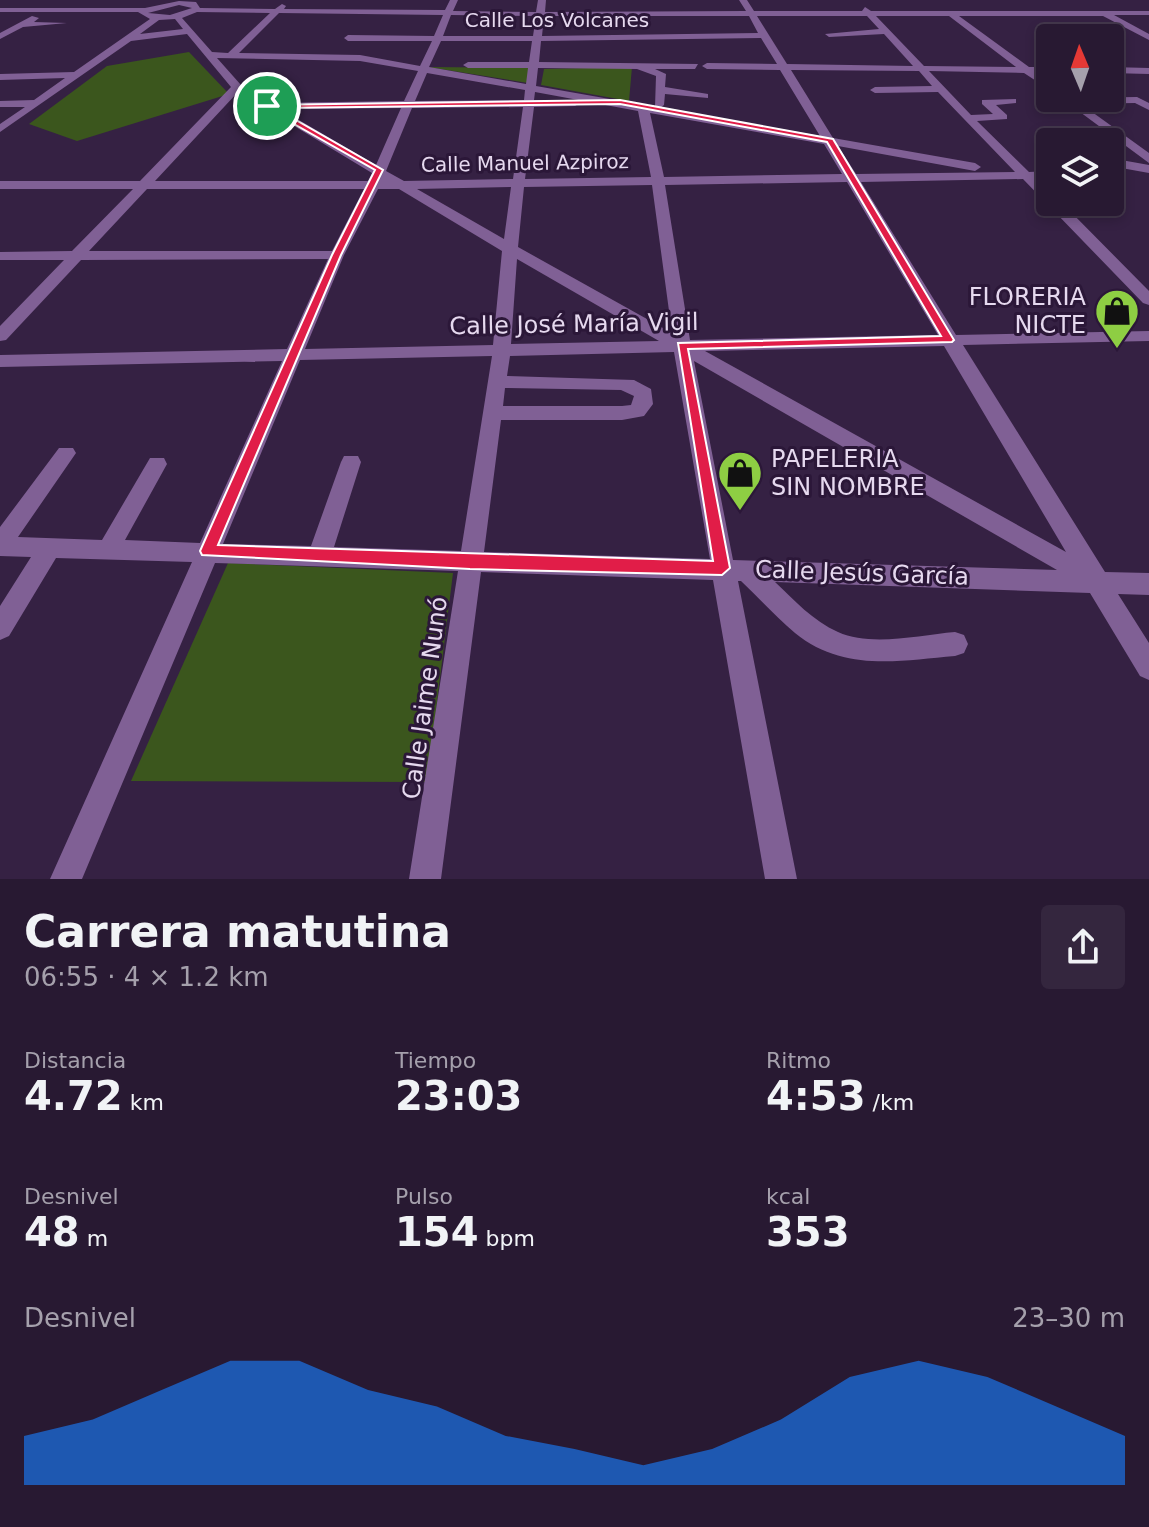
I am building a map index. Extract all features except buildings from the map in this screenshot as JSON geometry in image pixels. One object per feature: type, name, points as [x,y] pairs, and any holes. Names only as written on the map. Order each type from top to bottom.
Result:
[{"type":"street","points":[[33,0],[46,10]]},
{"type":"street","points":[[231,55],[287,0]]},
{"type":"street","points":[[361,19],[374,0]]},
{"type":"street","points":[[66,879],[337,255],[373,185],[454,0]]},
{"type":"street","points":[[799,0],[809,14]]},
{"type":"street","points":[[857,0],[924,68],[1021,176],[1036,188]]},
{"type":"street","points":[[932,0],[1036,76]]},
{"type":"street","points":[[1079,0],[1149,37]]},
{"type":"street","points":[[112,22],[144,12],[158,2],[181,2],[196,6],[195,10]]},
{"type":"street","points":[[0,129],[157,18],[195,10],[367,10],[448,14],[541,7],[627,14],[747,7],[809,14],[1149,13]]},
{"type":"street","name":"Calle Jaime Nunó","points":[[425,879],[501,349],[510,249],[541,7]]},
{"type":"street","points":[[747,7],[1149,667]]},
{"type":"street","points":[[0,10],[144,12],[157,18]]},
{"type":"street","points":[[0,36],[46,10]]},
{"type":"street","points":[[627,14],[634,65]]},
{"type":"street","points":[[176,16],[237,87],[267,106],[510,249],[1097,581]]},
{"type":"street","points":[[24,25],[69,23]]},
{"type":"street","points":[[336,56],[354,29]]},
{"type":"street","points":[[130,38],[190,31]]},
{"type":"street","points":[[829,34],[887,31]]},
{"type":"street","name":"Calle Los Volcanes","points":[[348,38],[631,39],[765,35]]},
{"type":"street","points":[[212,55],[336,56],[424,67],[651,106],[1021,176]]},
{"type":"street","points":[[267,106],[407,105],[634,65],[1036,69]]},
{"type":"street","points":[[634,65],[659,71],[662,87],[651,106],[658,181],[682,346],[733,568],[781,879]]},
{"type":"street","points":[[424,67],[620,102]]},
{"type":"street","points":[[1124,70],[1149,71]]},
{"type":"street","points":[[0,77],[77,75]]},
{"type":"street","points":[[662,87],[697,85]]},
{"type":"street","points":[[0,336],[237,87]]},
{"type":"street","points":[[662,87],[704,96]]},
{"type":"street","points":[[875,90],[941,89]]},
{"type":"street","points":[[1124,100],[1137,100],[1149,107]]},
{"type":"street","points":[[968,118],[1003,117],[986,102],[1012,101]]},
{"type":"street","points":[[0,104],[37,103]]},
{"type":"street","points":[[1085,112],[1149,159]]},
{"type":"street","points":[[1124,166],[1149,172]]},
{"type":"street","points":[[1124,174],[1149,172]]},
{"type":"street","name":"Calle Manuel Azpiroz","points":[[0,185],[404,185],[1036,175]]},
{"type":"street","points":[[1068,216],[1149,300]]},
{"type":"street","points":[[0,256],[337,255]]},
{"type":"street","name":"Calle José María Vigil","points":[[0,361],[295,352],[1149,336]]},
{"type":"street","points":[[492,413],[622,413],[637,411],[643,404],[644,394],[634,386],[621,384],[496,382]]},
{"type":"street","points":[[0,545],[66,453]]},
{"type":"street","points":[[319,556],[351,462]]},
{"type":"street","points":[[109,548],[157,464]]},
{"type":"street","name":"Calle Jesús García","points":[[0,545],[1149,584]]},
{"type":"street","points":[[0,628],[50,547]]},
{"type":"street","points":[[733,568],[810,628],[843,646],[860,649],[955,644]]},
{"type":"green space","points":[[189,52],[229,94],[77,141],[29,124],[107,66]]},
{"type":"green space","points":[[428,67],[529,68],[528,83]]},
{"type":"green space","points":[[632,67],[629,101],[541,85],[544,69]]},
{"type":"green space","points":[[228,563],[453,573],[427,782],[131,781]]},
{"type":"place","name":"FLORERIA NICTE","points":[[1117,350]]},
{"type":"place","name":"PAPELERIA SIN NOMBRE","points":[[740,512]]},
{"type":"route","points":[[620,102],[830,140],[948,340],[682,346],[722,568],[208,551],[337,255],[379,170],[267,106],[620,102]]}]
